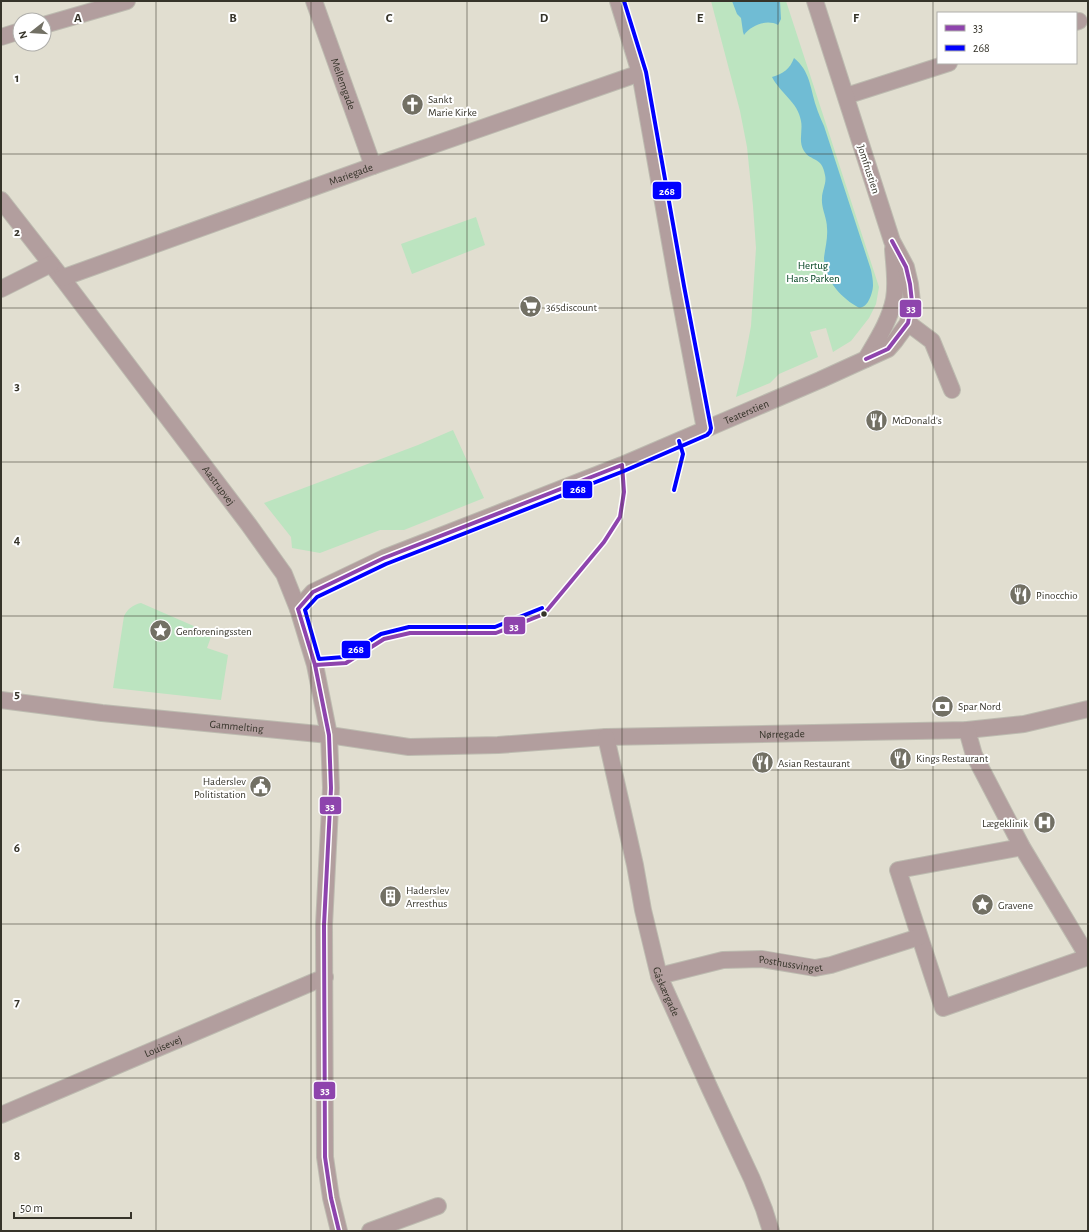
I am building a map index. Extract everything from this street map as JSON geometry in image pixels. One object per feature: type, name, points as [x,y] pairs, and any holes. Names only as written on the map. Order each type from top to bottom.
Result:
[{"type":"street","name":"Mellemgade","points":[[314,1],[373,166]]},
{"type":"street","points":[[618,1],[640,73],[705,429]]},
{"type":"street","name":"Jomfrustien","points":[[816,1],[892,241],[906,267],[910,284],[912,302],[908,323],[888,349],[866,359]]},
{"type":"street","points":[[52,23],[120,2]]},
{"type":"street","points":[[1,37],[12,34]]},
{"type":"street","points":[[846,96],[946,64]]},
{"type":"street","name":"Mariegade","points":[[62,278],[373,166],[640,73]]},
{"type":"street","name":"Aastrupvej","points":[[1,200],[230,499],[284,574],[298,608],[315,666],[329,735],[331,788],[324,925],[324,1157],[331,1198],[339,1231]]},
{"type":"street","name":"Jomfrustien","points":[[866,359],[888,318],[894,299],[895,276],[892,241]]},
{"type":"street","points":[[1,289],[50,264]]},
{"type":"street","points":[[908,323],[932,341],[952,390]]},
{"type":"street","name":"Teaterstien","points":[[298,608],[313,592],[384,558],[622,465],[826,378],[866,359]]},
{"type":"street","name":"Gammelting","points":[[1,700],[109,714],[329,735],[409,747],[473,744]]},
{"type":"street","name":"Nørregade","points":[[473,744],[498,745],[606,737],[967,730],[1024,724],[1088,710]]},
{"type":"street","points":[[967,730],[974,755],[1022,847],[1088,956],[943,1008],[898,870],[1022,847]]},
{"type":"street","name":"Gåskærgade","points":[[606,737],[635,864],[643,910],[659,976],[752,1179],[771,1231]]},
{"type":"street","name":"Posthussvinget","points":[[659,976],[723,960],[762,960],[815,968],[831,965],[920,937]]},
{"type":"street","name":"Louisevej","points":[[1,1115],[325,977]]},
{"type":"street","points":[[370,1231],[438,1206]]},
{"type":"green space","name":"Hertug Hans Parken","points":[[711,1],[786,1],[879,287],[876,304],[869,318],[851,341],[833,352],[826,328],[810,332],[818,357],[779,374],[770,383],[736,397],[751,326],[756,248],[747,147],[740,111]]},
{"type":"green space","points":[[476,217],[485,245],[412,274],[401,244]]},
{"type":"green space","points":[[453,430],[484,498],[404,530],[380,530],[320,553],[292,548],[291,537],[264,503],[418,445]]},
{"type":"green space","points":[[141,603],[212,634],[207,648],[228,655],[221,700],[113,688],[124,616],[127,611],[135,605]]},
{"type":"water","points":[[732,1],[780,1],[781,19],[778,25],[774,23],[760,24],[751,28],[744,35],[741,18],[737,14]]},
{"type":"water","points":[[794,58],[803,68],[809,80],[817,109],[824,126],[871,270],[873,289],[868,302],[863,307],[856,306],[838,292],[827,273],[824,258],[827,228],[822,202],[825,181],[824,169],[819,162],[810,157],[802,148],[801,121],[799,114],[793,103],[779,88],[772,77],[786,70]]},
{"type":"transit line","name":"268","points":[[542,608],[495,627],[409,627],[381,634],[344,657],[319,659],[305,610],[317,597],[386,564],[624,471],[707,435],[710,432],[711,428],[646,72],[624,1]]},
{"type":"transit line","name":"33","points":[[866,359],[888,349],[908,323],[912,302],[910,284],[906,267],[892,241]]},
{"type":"transit line","name":"268","points":[[674,490],[683,454],[679,441]]},
{"type":"transit line","name":"33","points":[[622,465],[624,492],[620,517],[604,542],[544,614],[496,633],[410,633],[384,639],[346,663],[315,665],[298,609],[313,592],[384,558],[622,465]]},
{"type":"transit line","name":"33","points":[[315,665],[329,735],[331,788],[324,925],[325,1157],[331,1198],[339,1231]]},
{"type":"place","name":"Sankt Marie Kirke","points":[[412,105]]},
{"type":"place","name":"365discount","points":[[530,307]]},
{"type":"place","name":"McDonald's","points":[[877,420]]},
{"type":"place","name":"Pinocchio","points":[[1021,595]]},
{"type":"place","name":"Genforeningssten","points":[[160,631]]},
{"type":"place","name":"Spar Nord","points":[[942,706]]},
{"type":"place","name":"Kings Restaurant","points":[[900,758]]},
{"type":"place","name":"Asian Restaurant","points":[[762,763]]},
{"type":"place","name":"Haderslev Politistation","points":[[261,787]]},
{"type":"place","name":"Lægeklinik","points":[[1044,823]]},
{"type":"place","name":"Haderslev Arresthus","points":[[390,896]]},
{"type":"place","name":"Gravene","points":[[983,905]]}]
